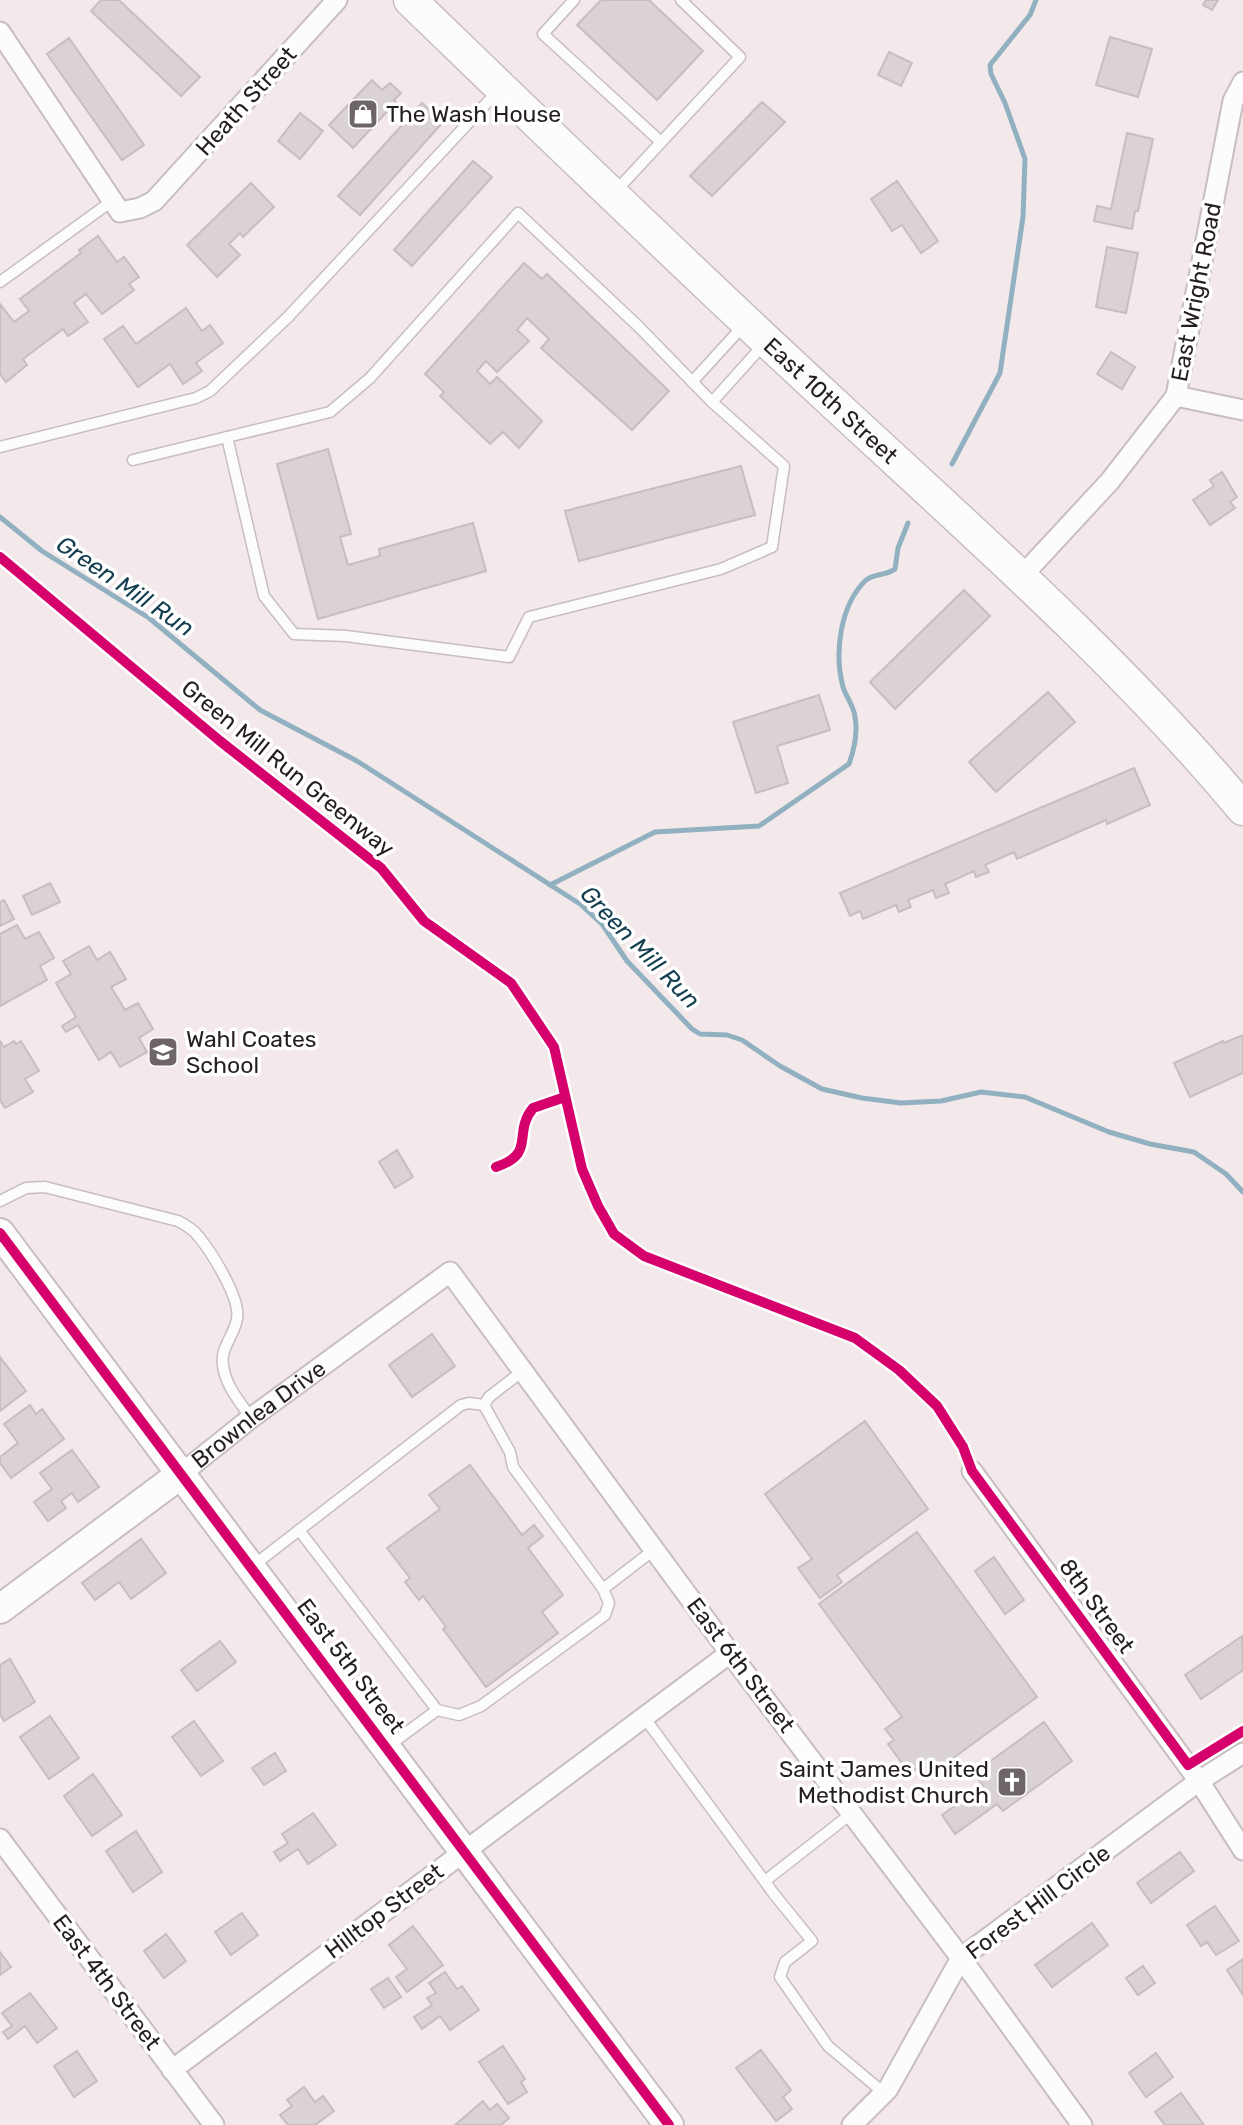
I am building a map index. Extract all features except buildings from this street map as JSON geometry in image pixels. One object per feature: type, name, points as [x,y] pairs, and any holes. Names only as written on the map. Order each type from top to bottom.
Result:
[{"type":"main road","name":"East 10th Street","points":[[410,0],[756,332],[1022,576],[1173,731],[1243,809]]},
{"type":"main road","name":"East 5th Street","points":[[0,1233],[668,2125]]},
{"type":"main road","name":"Brownlea Drive","points":[[0,1609],[181,1474]]},
{"type":"street","name":"Heath Street","points":[[112,201],[120,212],[141,208],[154,201],[337,0]]},
{"type":"street","points":[[0,32],[112,201]]},
{"type":"street","name":"East Wright Road","points":[[1022,576],[1110,481],[1176,396],[1233,101],[1243,82]]},
{"type":"street","points":[[1176,396],[1243,410]]},
{"type":"street","name":"Brownlea Drive","points":[[181,1474],[251,1418],[450,1272]]},
{"type":"street","name":"East 6th Street","points":[[450,1272],[730,1653],[961,1958],[1082,2125]]},
{"type":"street","name":"8th Street","points":[[972,1471],[1199,1781],[1243,1850]]},
{"type":"street","name":"Hilltop Street","points":[[172,2070],[730,1653]]},
{"type":"street","name":"Forest Hill Circle","points":[[852,2125],[884,2093],[961,1958],[1199,1781],[1243,1753]]},
{"type":"street","name":"East 4th Street","points":[[0,1839],[214,2125]]},
{"type":"lane","points":[[574,0],[543,34],[661,142]]},
{"type":"lane","points":[[612,195],[740,57],[681,0]]},
{"type":"lane","points":[[0,447],[196,398],[210,391],[288,317],[362,240],[501,88]]},
{"type":"lane","points":[[0,282],[112,201]]},
{"type":"lane","points":[[133,460],[330,412],[370,378],[518,213],[712,402],[784,466],[772,547],[721,569],[528,617],[509,657],[346,636],[294,634],[264,596],[227,438]]},
{"type":"lane","points":[[692,382],[756,332]]},
{"type":"lane","points":[[712,402],[756,332]]},
{"type":"lane","points":[[0,1201],[26,1188],[45,1187],[178,1221],[191,1227],[231,1290],[237,1320],[223,1351],[222,1365],[227,1379],[251,1418]]},
{"type":"lane","points":[[484,1405],[489,1397],[524,1370]]},
{"type":"lane","points":[[250,1567],[461,1405],[484,1405]]},
{"type":"lane","points":[[299,1530],[437,1710],[459,1715],[481,1706],[606,1615],[609,1603],[603,1589],[513,1467],[510,1451],[484,1405]]},
{"type":"lane","points":[[603,1589],[655,1549]]},
{"type":"lane","points":[[386,1748],[437,1710]]},
{"type":"lane","points":[[644,1717],[812,1941],[785,1962],[780,1977],[828,2046],[848,2066],[884,2093]]},
{"type":"lane","points":[[765,1881],[852,1813]]},
{"type":"waterway","points":[[952,464],[1000,373],[1023,217],[1025,159],[1005,103],[991,74],[990,65],[1030,15],[1036,0]]},
{"type":"waterway","name":"Green Mill Run","points":[[0,517],[42,551],[149,618],[260,710],[357,761],[580,904],[602,924],[627,961],[692,1029],[700,1034],[727,1035],[742,1040],[780,1066],[822,1089],[862,1098],[901,1103],[941,1101],[981,1092],[1025,1097],[1109,1132],[1150,1144],[1194,1152],[1226,1174],[1243,1192]]},
{"type":"waterway","points":[[550,885],[655,832],[759,826],[849,764],[856,723],[840,674],[841,630],[857,590],[873,576],[895,569],[898,548],[908,523]]},
{"type":"cycle path","name":"Green Mill Run Greenway","points":[[0,557],[220,741],[381,868],[424,921],[511,983],[554,1047],[582,1169],[614,1234],[644,1256],[855,1338],[899,1370],[937,1406],[963,1447],[972,1471],[1188,1765],[1243,1731]]},
{"type":"cycle path","points":[[496,1167],[516,1156],[527,1117],[533,1108],[565,1097]]},
{"type":"cycle path","points":[[0,1233],[669,2125]]},
{"type":"place","name":"The Wash House","points":[[363,114]]},
{"type":"place","name":"Wahl Coates School","points":[[163,1052]]},
{"type":"place","name":"Saint James United Methodist Church","points":[[1012,1782]]}]
